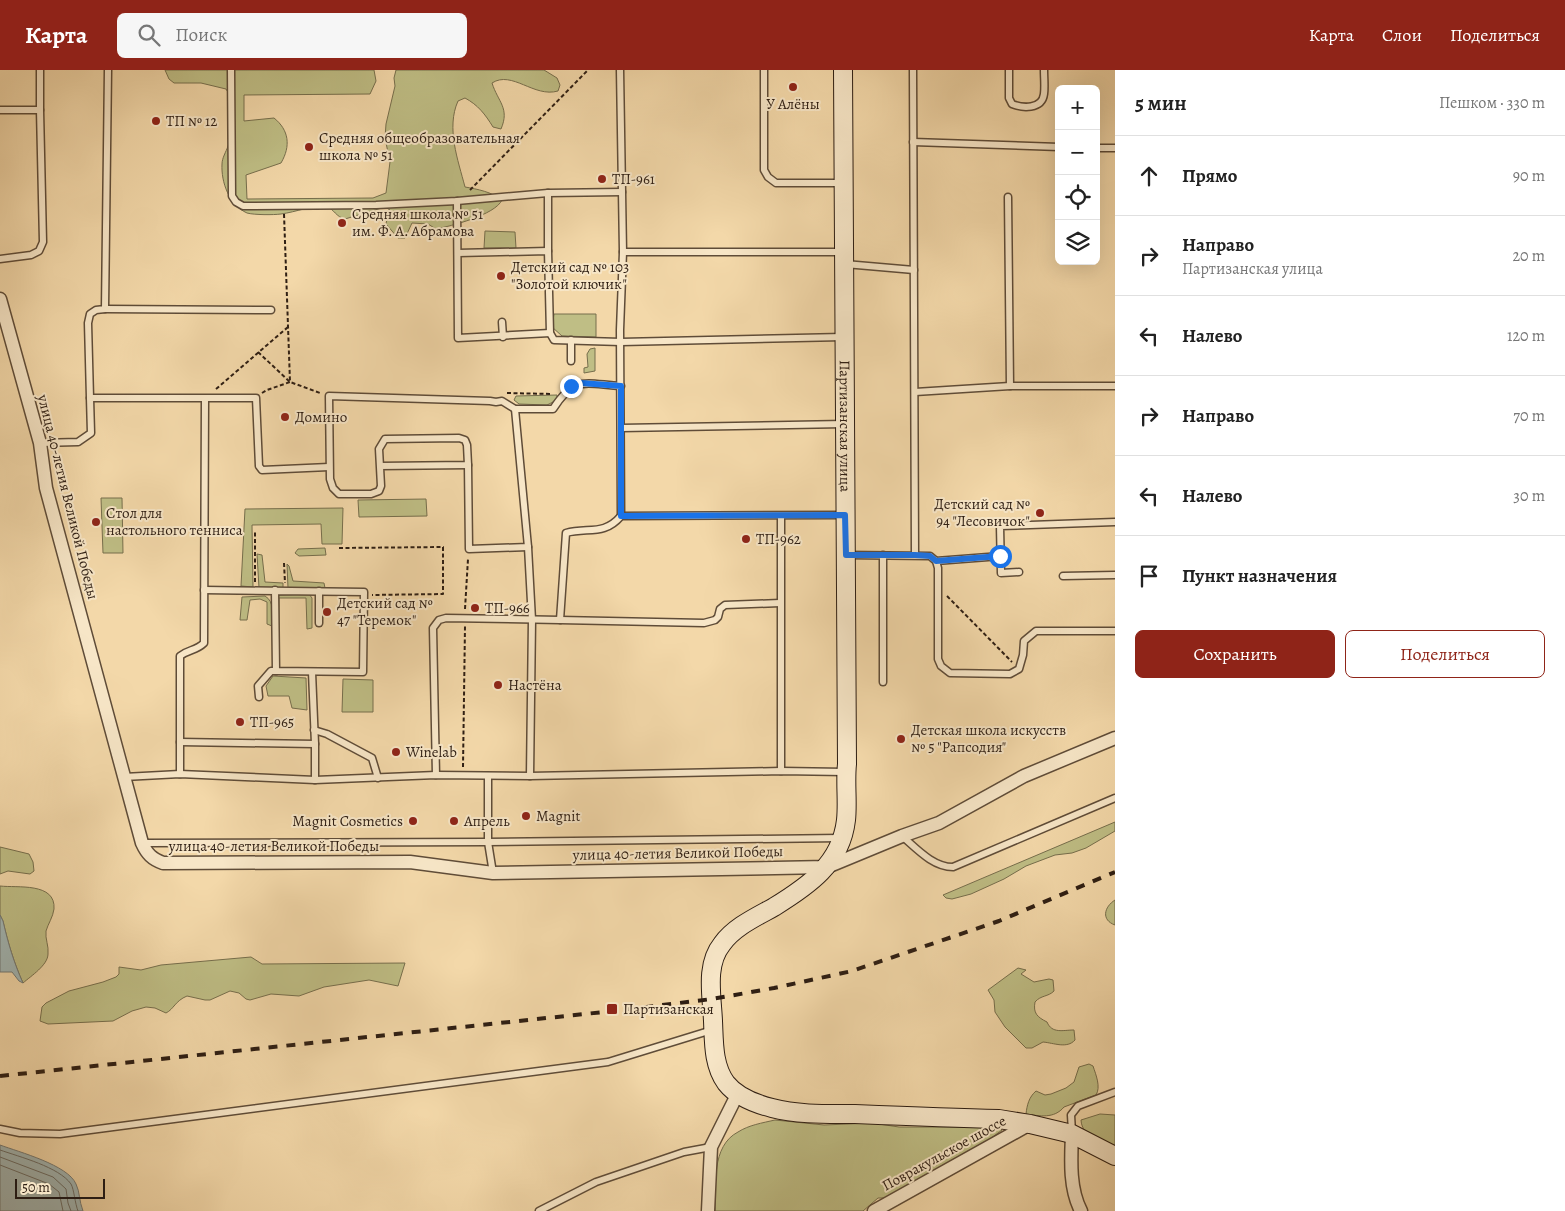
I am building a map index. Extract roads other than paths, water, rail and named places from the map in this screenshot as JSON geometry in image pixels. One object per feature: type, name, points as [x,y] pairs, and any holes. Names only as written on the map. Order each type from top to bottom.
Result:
[{"type":"street","name":"Партизанская улица","points":[[738,1093],[726,1083],[714,1054],[711,983],[712,963],[716,952],[723,942],[752,918],[805,886],[827,867],[840,846],[846,821],[843,70]]},
{"type":"street","name":"улица 40-летия Великой Победы","points":[[0,299],[40,443],[46,488],[142,843],[150,856],[163,863],[410,862],[493,873],[827,867]]},
{"type":"street","points":[[827,867],[939,823],[1024,776],[1115,738]]},
{"type":"street","points":[[708,1211],[711,1148],[738,1093],[746,1099],[773,1109],[807,1113],[999,1119],[1030,1124],[1072,1134],[1115,1156]]},
{"type":"street","name":"Повракульское шоссе","points":[[874,1211],[888,1208],[1030,1124]]},
{"type":"street","points":[[1072,1134],[1071,1161],[1073,1182],[1077,1203],[1081,1211]]},
{"type":"lane","points":[[0,259],[30,255],[39,251],[43,242],[40,70]]},
{"type":"lane","points":[[105,309],[108,70]]},
{"type":"lane","points":[[231,70],[232,196],[242,206],[376,205],[458,201],[548,193],[622,192]]},
{"type":"lane","points":[[620,70],[622,192],[620,330],[621,516]]},
{"type":"lane","points":[[764,70],[764,170],[768,177],[776,183],[844,183]]},
{"type":"lane","points":[[913,70],[915,555]]},
{"type":"lane","points":[[1009,70],[1009,98],[1012,104],[1032,107],[1039,103],[1044,96],[1044,70]]},
{"type":"lane","points":[[0,110],[40,110]]},
{"type":"lane","points":[[914,142],[1055,147]]},
{"type":"lane","points":[[1100,148],[1115,148]]},
{"type":"lane","points":[[548,193],[550,334],[554,340],[621,342],[845,338]]},
{"type":"lane","points":[[1008,197],[1010,386]]},
{"type":"lane","points":[[458,201],[458,338],[550,334]]},
{"type":"lane","points":[[458,253],[548,251]]},
{"type":"lane","points":[[622,252],[844,258],[914,270]]},
{"type":"lane","points":[[40,443],[78,442],[85,439],[91,433],[88,323],[90,314],[96,310],[271,310]]},
{"type":"lane","points":[[502,322],[503,337]]},
{"type":"lane","points":[[571,340],[571,360]]},
{"type":"lane","points":[[528,547],[468,549],[467,445],[465,440],[459,438],[385,439],[379,449],[381,486],[379,491],[371,494],[340,494],[333,488],[330,479],[329,396],[490,400],[502,401],[515,409],[553,409],[571,386],[581,383],[621,386]]},
{"type":"lane","points":[[915,392],[1010,386],[1115,386]]},
{"type":"lane","points":[[90,398],[256,398],[259,466],[262,470],[329,467]]},
{"type":"lane","points":[[180,774],[180,656],[187,650],[198,649],[204,643],[204,399]]},
{"type":"lane","points":[[515,409],[528,547],[532,620],[530,776]]},
{"type":"lane","points":[[621,428],[845,424]]},
{"type":"lane","points":[[380,466],[468,465]]},
{"type":"lane","points":[[560,620],[566,533],[575,530],[605,529],[621,516],[845,515]]},
{"type":"lane","points":[[781,516],[782,771]]},
{"type":"lane","points":[[1018,572],[1001,573],[1000,526],[1115,522]]},
{"type":"lane","points":[[846,555],[915,555],[930,556],[936,561],[938,568],[938,659],[941,666],[950,673],[1010,674],[1019,669],[1024,641],[1036,631],[1115,631]]},
{"type":"lane","points":[[883,555],[883,682]]},
{"type":"lane","points":[[936,561],[1000,556]]},
{"type":"lane","points":[[1062,576],[1115,575]]},
{"type":"lane","points":[[204,590],[364,592],[363,672],[271,671],[258,686],[259,697]]},
{"type":"lane","points":[[275,590],[276,671]]},
{"type":"lane","points":[[319,591],[319,623]]},
{"type":"lane","points":[[436,776],[434,628],[439,620],[446,618],[704,623],[715,620],[720,609],[725,605],[780,603]]},
{"type":"lane","points":[[312,672],[315,780]]},
{"type":"lane","points":[[314,730],[327,734],[372,758],[378,778]]},
{"type":"lane","points":[[180,742],[315,744]]},
{"type":"lane","points":[[124,776],[180,774],[315,780],[436,776],[782,771],[846,772]]},
{"type":"lane","points":[[488,776],[488,842],[493,873]]},
{"type":"lane","points":[[902,836],[934,863],[953,867],[1115,798]]},
{"type":"lane","points":[[142,843],[842,838]]},
{"type":"lane","points":[[0,1129],[20,1133],[60,1134],[608,1062],[713,1029]]},
{"type":"lane","points":[[1072,1134],[1071,1115],[1078,1106],[1115,1092]]},
{"type":"lane","points":[[539,1211],[596,1182],[684,1152],[711,1148]]},
{"type":"water","points":[[0,915],[23,983],[12,972],[0,972]]},
{"type":"water","points":[[0,1145],[42,1160],[71,1177],[76,1184],[83,1211],[0,1211]]},
{"type":"railway","points":[[0,1076],[613,1011],[712,999],[774,988],[852,971],[999,921],[1115,872]]},
{"type":"place","name":"У Алёны","points":[[793,87]]},
{"type":"place","name":"ТП № 12","points":[[156,121]]},
{"type":"place","name":"Средняя общеобразовательная школа № 51","points":[[309,147]]},
{"type":"place","name":"ТП-961","points":[[602,179]]},
{"type":"place","name":"Средняя школа № 51 им. Ф. А. Абрамова","points":[[342,223]]},
{"type":"place","name":"Детский сад № 103 \"Золотой ключик\"","points":[[501,276]]},
{"type":"place","name":"Домино","points":[[285,417]]},
{"type":"place","name":"Детский сад № 94 \"Лесовичок\"","points":[[1040,513]]},
{"type":"place","name":"Стол для настольного тенниса","points":[[96,522]]},
{"type":"place","name":"ТП-962","points":[[746,539]]},
{"type":"place","name":"ТП-966","points":[[475,608]]},
{"type":"place","name":"Детский сад № 47 \"Теремок\"","points":[[327,612]]},
{"type":"place","name":"Настёна","points":[[498,685]]},
{"type":"place","name":"ТП-965","points":[[240,722]]},
{"type":"place","name":"Детская школа искусств № 5 \"Рапсодия\"","points":[[901,739]]},
{"type":"place","name":"Winelab","points":[[396,752]]},
{"type":"place","name":"Magnit","points":[[526,816]]},
{"type":"place","name":"Magnit Cosmetics","points":[[413,821]]},
{"type":"place","name":"Апрель","points":[[454,821]]},
{"type":"place","name":"Партизанская","points":[[612,1009]]}]
